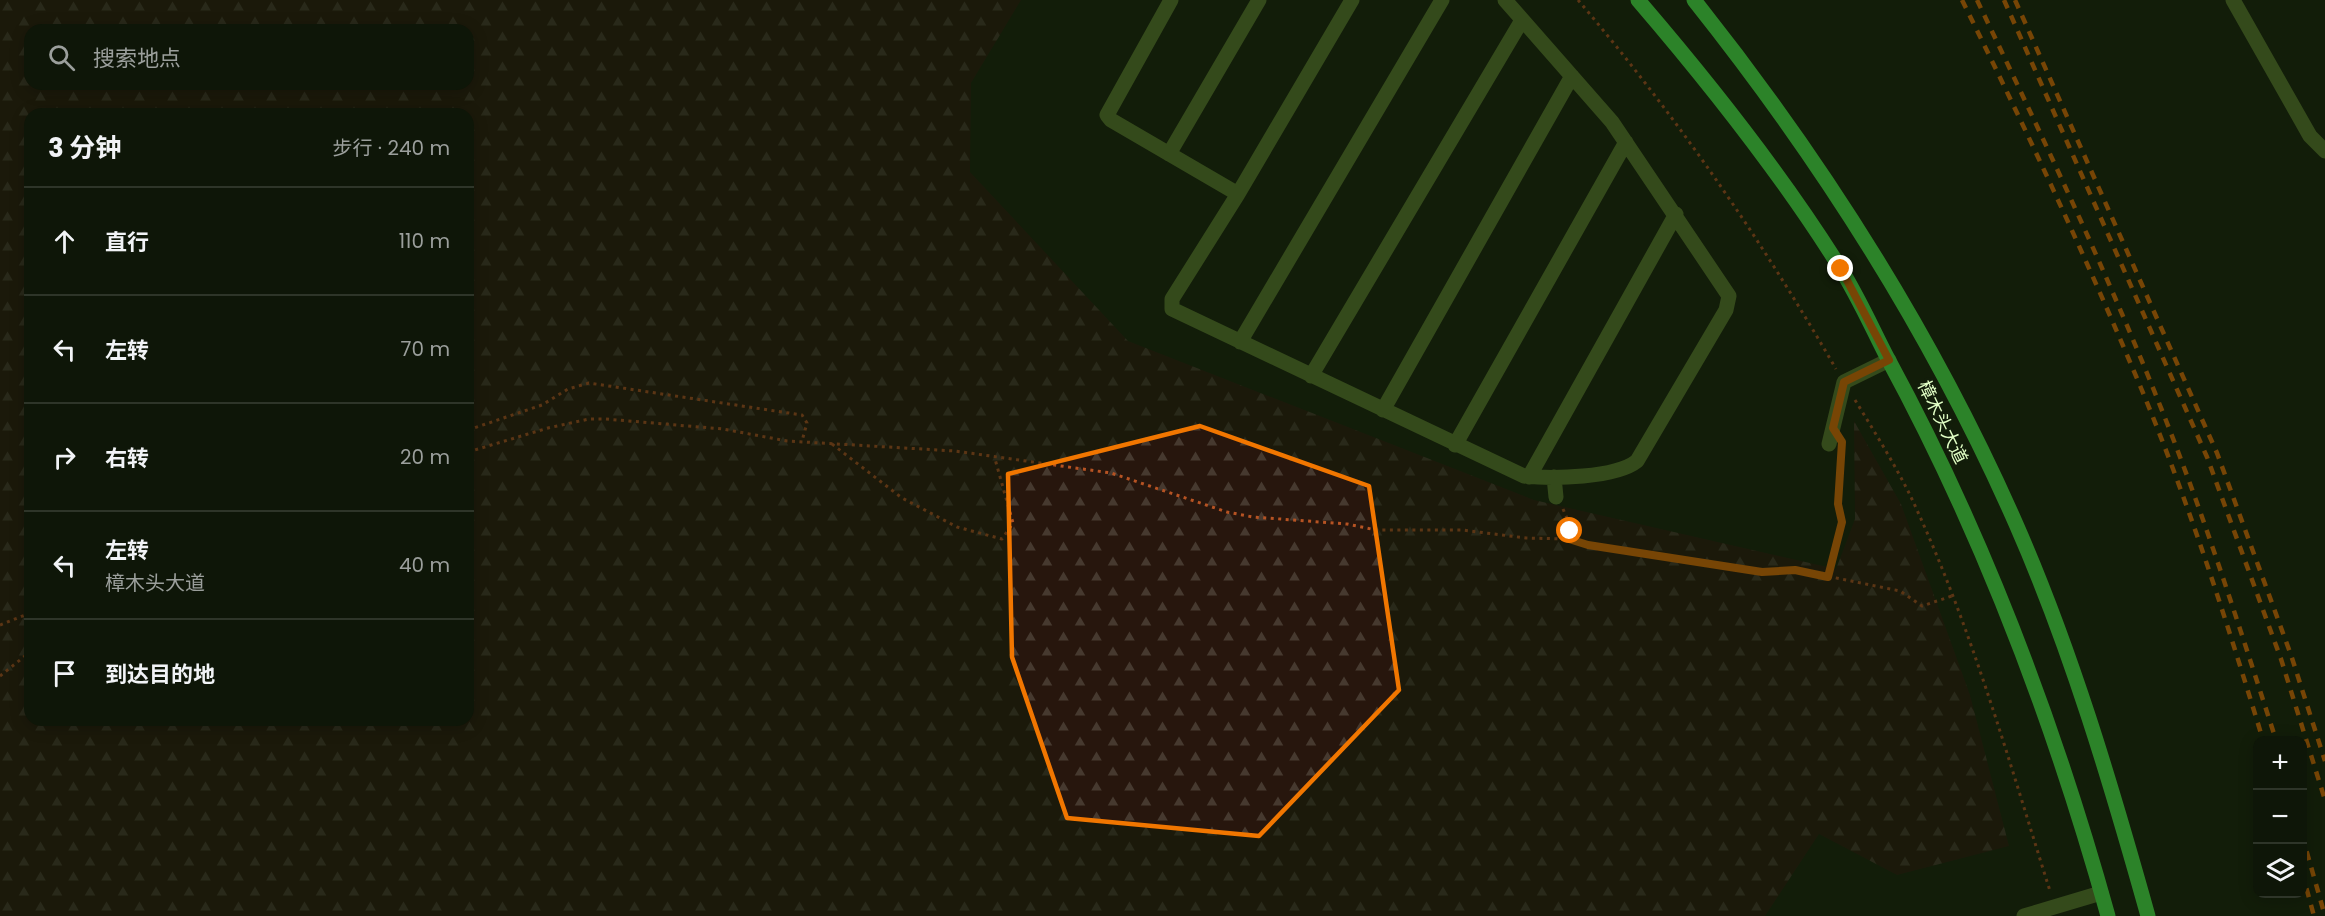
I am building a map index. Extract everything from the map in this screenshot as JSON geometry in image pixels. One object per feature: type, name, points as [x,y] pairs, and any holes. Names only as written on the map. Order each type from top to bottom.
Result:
[{"type":"main road","name":"樟木头大道","points":[[1638,0],[1704,76],[1778,175],[1841,269],[1914,405],[1979,543],[2025,655],[2108,916]]},
{"type":"main road","name":"樟木头大道","points":[[1694,0],[1744,63],[1816,163],[1873,250],[1970,427],[2016,525],[2063,642],[2126,836],[2148,916]]},
{"type":"lane","points":[[1171,0],[1107,112],[1111,120],[1238,194]]},
{"type":"lane","points":[[1169,154],[1259,0]]},
{"type":"lane","points":[[1352,0],[1238,194],[1172,299],[1171,306],[1175,311],[1455,445],[1529,477],[1620,471],[1637,461],[1726,310],[1729,296],[1626,142],[1505,0]]},
{"type":"lane","points":[[1240,342],[1442,0]]},
{"type":"lane","points":[[2233,0],[2310,136],[2325,151]]},
{"type":"lane","points":[[1311,376],[1522,20]]},
{"type":"lane","points":[[1383,410],[1572,76]]},
{"type":"lane","points":[[1455,445],[1626,142]]},
{"type":"lane","points":[[1529,477],[1676,214]]},
{"type":"lane","points":[[1835,448],[1844,382],[1889,360]]},
{"type":"lane","points":[[1554,477],[1556,497]]},
{"type":"lane","points":[[2024,916],[2102,893]]},
{"type":"path","points":[[1578,0],[1641,77],[1725,189],[1790,288],[1909,494],[1971,644],[2055,907]]},
{"type":"path","points":[[474,428],[542,405],[568,389],[589,383],[802,415],[807,423],[802,441]]},
{"type":"path","points":[[474,450],[548,428],[606,419],[723,429],[802,441],[955,451],[997,459],[1057,463],[1111,473],[1146,482],[1227,512],[1253,517],[1347,524],[1376,530],[1462,530],[1526,538],[1569,539],[1582,544],[1762,572],[1795,570],[1900,591],[1922,606],[1952,596]]},
{"type":"path","points":[[831,443],[902,498],[957,527],[1002,539],[1013,523],[997,459]]},
{"type":"path","points":[[1828,577],[1841,529],[1835,448]]},
{"type":"path","points":[[1556,497],[1569,523],[1569,539]]},
{"type":"path","points":[[0,625],[24,615]]},
{"type":"path","points":[[0,676],[24,657]]},
{"type":"highlighted area","points":[[1200,426],[1369,486],[1399,690],[1259,836],[1067,818],[1012,657],[1008,474]]},
{"type":"green space","points":[[0,0],[1021,0],[971,83],[970,172],[1128,341],[1534,500],[1836,569],[1855,519],[1854,421],[1901,504],[1970,695],[2009,846],[1897,875],[1819,834],[1765,916],[0,916]]},
{"type":"railway","points":[[1962,0],[2099,290],[2159,431],[2236,651],[2262,736]]},
{"type":"railway","points":[[1977,0],[2051,155],[2144,365],[2209,538],[2275,736]]},
{"type":"railway","points":[[2004,0],[2207,457],[2281,659],[2325,800]]},
{"type":"railway","points":[[2015,0],[2217,453],[2291,655],[2325,761]]},
{"type":"railway","points":[[2305,844],[2325,916]]},
{"type":"railway","points":[[2307,890],[2314,916]]},
{"type":"route","points":[[1570,531],[1569,539],[1575,543],[1613,547],[1762,572],[1795,570],[1828,577],[1832,553],[1842,522],[1838,504],[1842,439],[1833,428],[1840,391],[1847,380],[1889,360],[1841,269]]}]
